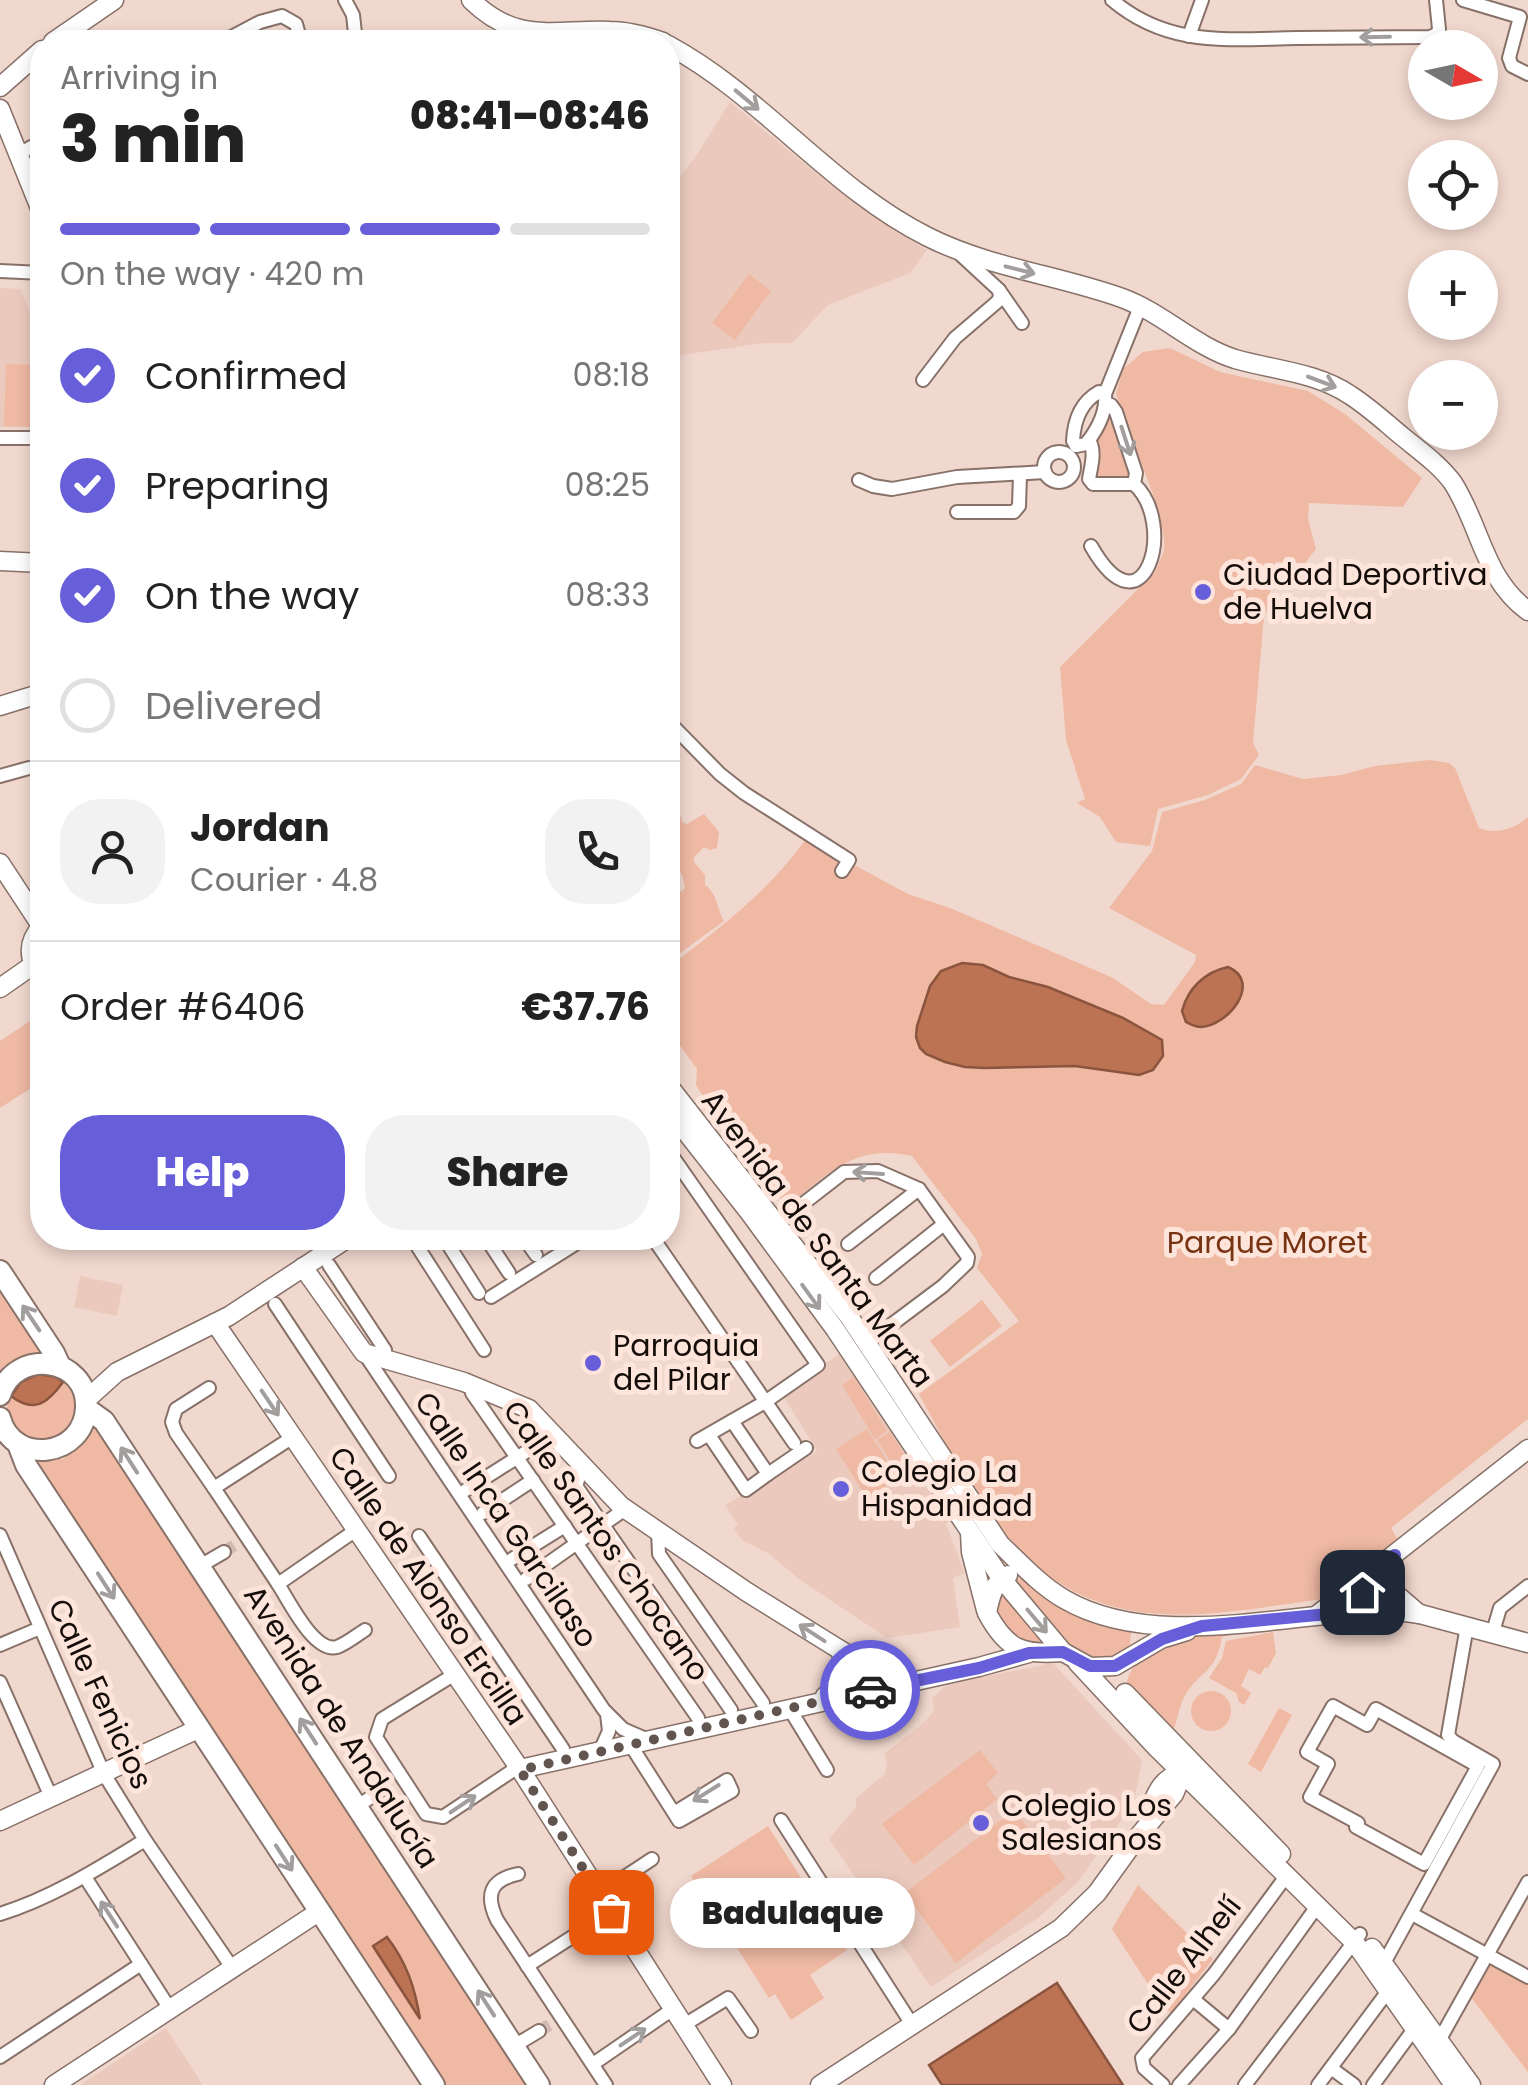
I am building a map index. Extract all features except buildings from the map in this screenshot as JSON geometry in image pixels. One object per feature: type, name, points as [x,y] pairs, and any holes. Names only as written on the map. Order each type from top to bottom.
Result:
[{"type":"main road","points":[[0,1272],[81,1386],[86,1404],[78,1433],[56,1449],[30,1450],[10,1441]]},
{"type":"main road","points":[[0,1395],[20,1368],[47,1363],[66,1370]]},
{"type":"main road","name":"Avenida de Andalucía","points":[[86,1404],[104,1421],[539,2085]]},
{"type":"main road","points":[[0,1418],[10,1441],[434,2085]]},
{"type":"street","points":[[69,30],[114,0]]},
{"type":"street","points":[[345,0],[353,15],[355,30]]},
{"type":"street","points":[[471,0],[504,24],[526,30]]},
{"type":"street","points":[[1112,0],[1140,22],[1207,39],[1430,37],[1439,29],[1436,0]]},
{"type":"street","points":[[1189,36],[1202,0]]},
{"type":"street","points":[[1463,0],[1498,5],[1520,17],[1509,58],[1512,66],[1528,74]]},
{"type":"street","points":[[245,30],[282,16],[296,24],[298,30]]},
{"type":"street","points":[[680,52],[726,83],[886,214],[925,236],[992,263],[1128,300],[1212,350],[1322,381],[1348,393],[1451,480],[1494,574],[1504,590],[1528,611]]},
{"type":"street","points":[[0,87],[30,60]]},
{"type":"street","points":[[0,72],[20,68]]},
{"type":"street","points":[[0,109],[30,183]]},
{"type":"street","points":[[19,154],[30,148]]},
{"type":"street","points":[[955,250],[999,290],[1022,323]]},
{"type":"street","points":[[0,271],[30,272]]},
{"type":"street","points":[[923,380],[956,338],[997,302],[999,290]]},
{"type":"street","points":[[1091,546],[1109,572],[1122,581],[1135,581],[1147,572],[1152,557],[1152,523],[1144,492],[1134,484],[1093,484],[1088,479],[1092,444],[1078,448],[1051,454],[1045,462],[1045,472],[1050,480],[1064,481],[1074,470],[1078,448],[1102,418],[1140,306]]},
{"type":"street","points":[[1078,448],[1072,441],[1080,409],[1099,392],[1116,412],[1136,474],[1134,484]]},
{"type":"street","points":[[0,438],[30,438]]},
{"type":"street","points":[[859,480],[892,490],[958,478],[1045,472]]},
{"type":"street","points":[[957,512],[1014,512],[1019,506],[1020,475]]},
{"type":"street","points":[[0,561],[30,562]]},
{"type":"street","points":[[0,706],[30,697]]},
{"type":"street","points":[[680,733],[744,793],[849,860],[842,871]]},
{"type":"street","points":[[0,776],[30,768]]},
{"type":"street","points":[[0,863],[30,909]]},
{"type":"street","points":[[0,988],[30,974]]},
{"type":"street","name":"Avenida de Santa Marta","points":[[680,1100],[850,1318],[1000,1544],[1064,1599],[1130,1622],[1202,1626],[1370,1610],[1420,1614],[1528,1643]]},
{"type":"street","name":"Avenida de Santa Marta","points":[[680,1123],[835,1329],[1001,1578],[1066,1653],[1090,1666],[1115,1666],[1162,1639],[1202,1626]]},
{"type":"street","points":[[662,1250],[764,1402],[800,1446],[746,1490],[703,1438],[764,1402],[818,1365],[819,1357],[680,1166]]},
{"type":"street","points":[[777,1224],[844,1172],[878,1171],[918,1188],[968,1262],[954,1281],[867,1343]]},
{"type":"street","points":[[848,1244],[918,1188]]},
{"type":"street","points":[[876,1278],[944,1224]]},
{"type":"street","points":[[86,1404],[116,1373],[215,1323],[329,1250]]},
{"type":"street","points":[[420,1250],[484,1350]]},
{"type":"street","points":[[453,1250],[485,1295],[565,1250]]},
{"type":"street","points":[[494,1250],[509,1273]]},
{"type":"street","points":[[532,1250],[536,1255]]},
{"type":"street","points":[[330,1265],[385,1350]]},
{"type":"street","points":[[303,1267],[364,1353],[483,1388],[530,1409],[621,1506],[895,1684]]},
{"type":"street","points":[[275,1304],[389,1476]]},
{"type":"street","name":"Calle de Alonso Ercilla","points":[[215,1323],[519,1768],[722,2085]]},
{"type":"street","name":"Calle Inca Garcilaso","points":[[364,1353],[608,1714],[629,1733],[649,1740]]},
{"type":"street","points":[[392,1394],[396,1379],[409,1366]]},
{"type":"street","points":[[66,1370],[116,1373]]},
{"type":"street","points":[[104,1421],[101,1398],[116,1373]]},
{"type":"street","points":[[209,1388],[176,1408],[172,1422],[242,1540],[278,1584],[313,1638],[323,1646],[335,1648],[366,1630]]},
{"type":"street","name":"Calle Santos Chocano","points":[[472,1393],[698,1718]]},
{"type":"street","points":[[732,1421],[768,1474]]},
{"type":"street","points":[[214,1488],[293,1437]]},
{"type":"street","points":[[466,1490],[543,1441]]},
{"type":"street","points":[[1316,1615],[1528,1449]]},
{"type":"street","points":[[482,1514],[533,1480]]},
{"type":"street","points":[[578,1480],[576,1486],[731,1710]]},
{"type":"street","points":[[526,1579],[621,1512]]},
{"type":"street","points":[[512,1558],[565,1526]]},
{"type":"street","points":[[278,1584],[356,1530]]},
{"type":"street","points":[[658,1531],[660,1554],[763,1703]]},
{"type":"street","points":[[970,1533],[971,1552],[992,1622],[1014,1646],[1029,1653]]},
{"type":"street","name":"Calle Fenicios","points":[[0,1534],[104,1774],[233,1969]]},
{"type":"street","points":[[419,1536],[563,1748]]},
{"type":"street","points":[[200,1566],[224,1552]]},
{"type":"street","points":[[1370,1610],[1395,1555]]},
{"type":"street","points":[[979,1668],[995,1648],[992,1592],[1001,1578],[1028,1570]]},
{"type":"street","points":[[1386,1574],[1390,1589],[1420,1614]]},
{"type":"street","points":[[1366,1575],[1362,1592],[1370,1610]]},
{"type":"street","points":[[1495,1624],[1500,1608],[1528,1586]]},
{"type":"street","points":[[1130,1622],[1137,1633],[1136,1652],[1117,1684],[1358,1939],[1414,2029],[1436,2046],[1471,2085]]},
{"type":"street","points":[[1384,1963],[1493,1764],[1448,1735],[1466,1626]]},
{"type":"street","points":[[0,1645],[40,1628]]},
{"type":"street","points":[[817,1702],[839,1687],[844,1669],[841,1652]]},
{"type":"street","name":"Avenida de Santa Marta","points":[[519,1768],[979,1668],[1029,1653],[1066,1653]]},
{"type":"street","points":[[1066,1653],[1287,1875],[1384,1963],[1436,2046],[1454,2085]]},
{"type":"street","points":[[455,1674],[382,1719],[376,1737],[399,1779],[426,1814],[443,1817],[519,1768]]},
{"type":"street","points":[[0,1682],[51,1797]]},
{"type":"street","points":[[1125,1693],[1132,1714],[1178,1761],[1190,1779]]},
{"type":"street","points":[[1332,1706],[1367,1725],[1376,1709],[1478,1766],[1424,1864],[1310,1797],[1328,1764],[1307,1752],[1332,1706]]},
{"type":"street","points":[[790,1708],[827,1770]]},
{"type":"street","points":[[600,1751],[609,1732],[608,1714]]},
{"type":"street","points":[[0,1820],[200,1728]]},
{"type":"street","points":[[630,1744],[674,1813]]},
{"type":"street","points":[[1151,1806],[1157,1748]]},
{"type":"street","points":[[820,2085],[1061,1928],[1097,1893],[1192,1774],[1216,1798],[1228,1798]]},
{"type":"street","points":[[1136,1840],[1162,1783],[1169,1777],[1190,1779]]},
{"type":"street","points":[[358,1806],[380,1791]]},
{"type":"street","points":[[781,1820],[913,2026]]},
{"type":"street","points":[[0,1914],[85,1877],[146,1840]]},
{"type":"street","points":[[599,1894],[652,1859]]},
{"type":"street","points":[[518,1874],[504,1877],[493,1887],[490,1904],[558,2021],[606,2085]]},
{"type":"street","name":"Calle Alhelí","points":[[1163,2085],[1144,2068],[1142,2058],[1193,1999],[1287,1875]]},
{"type":"street","points":[[85,1877],[170,2010]]},
{"type":"street","points":[[1436,2046],[1528,1882]]},
{"type":"street","points":[[1180,2085],[1229,2029],[1318,1905]]},
{"type":"street","points":[[54,2085],[320,1911]]},
{"type":"street","points":[[528,1966],[611,1912]]},
{"type":"street","points":[[1412,1914],[1528,1977]]},
{"type":"street","points":[[1245,2085],[1358,1939]]},
{"type":"street","points":[[0,2057],[141,1964]]},
{"type":"street","points":[[1318,2085],[1388,1990]]},
{"type":"street","points":[[593,2064],[678,2017],[728,1998],[751,2031]]},
{"type":"street","points":[[1193,1999],[1229,2029]]},
{"type":"street","points":[[1373,2085],[1414,2029]]},
{"type":"street","points":[[514,2046],[539,2031]]},
{"type":"street","points":[[1331,2068],[1354,2085]]},
{"type":"shaded area","points":[[730,102],[827,182],[927,250],[910,273],[828,305],[792,343],[764,343],[680,355],[680,177]]},
{"type":"shaded area","points":[[0,288],[21,289],[30,313],[30,428],[0,427]]},
{"type":"shaded area","points":[[962,963],[983,965],[1009,977],[1048,987],[1123,1018],[1162,1040],[1163,1056],[1153,1070],[1139,1075],[1075,1066],[965,1067],[926,1054],[916,1037],[930,986],[941,971]]},
{"type":"shaded area","points":[[1228,967],[1242,983],[1242,992],[1231,1012],[1211,1025],[1199,1027],[1186,1022],[1182,1011],[1193,988],[1212,973]]},
{"type":"shaded area","points":[[80,1276],[123,1285],[117,1316],[74,1307]]},
{"type":"shaded area","name":"Colegio La Hispanidad","points":[[841,1353],[947,1515],[946,1524],[965,1573],[953,1578],[960,1627],[887,1638],[769,1554],[742,1540],[734,1528],[738,1525],[725,1505],[817,1451],[781,1392]]},
{"type":"shaded area","points":[[38,1374],[63,1382],[40,1404],[27,1404],[11,1396],[21,1382]]},
{"type":"shaded area","name":"Colegio Los Salesianos","points":[[1053,1663],[1142,1760],[1134,1802],[1078,1882],[1038,1918],[931,1987],[829,1839],[856,1807],[856,1798],[885,1774],[884,1754],[934,1711],[932,1698],[948,1684]]},
{"type":"shaded area","points":[[387,1937],[409,1976],[420,2019],[373,1946]]},
{"type":"shaded area","points":[[1057,1983],[1123,2085],[942,2085],[929,2065]]},
{"type":"shaded area","points":[[166,2028],[203,2085],[80,2085]]},
{"type":"green space","points":[[749,274],[771,291],[735,340],[712,323]]},
{"type":"green space","name":"Ciudad Deportiva de Huelva","points":[[1170,348],[1220,372],[1308,391],[1345,414],[1422,478],[1403,507],[1309,503],[1308,519],[1316,549],[1305,563],[1275,562],[1264,616],[1253,743],[1259,755],[1241,779],[1208,795],[1158,809],[1150,846],[1116,842],[1100,817],[1077,803],[1085,799],[1066,740],[1060,667],[1155,572],[1164,551],[1155,500],[1116,394],[1123,369],[1143,352]]},
{"type":"green space","points":[[6,364],[30,365],[30,427],[4,426]]},
{"type":"green space","points":[[1110,412],[1131,471],[1126,481],[1100,480],[1096,476],[1097,438]]},
{"type":"green space","name":"Parque Moret","points":[[1430,760],[1449,763],[1455,768],[1479,828],[1505,830],[1528,817],[1528,1419],[1391,1528],[1398,1540],[1322,1599],[1212,1613],[1141,1612],[1107,1605],[1073,1591],[1010,1543],[970,1488],[919,1394],[1019,1321],[977,1268],[982,1254],[976,1239],[912,1156],[874,1154],[843,1164],[787,1207],[696,1085],[697,1069],[680,1046],[680,958],[760,892],[806,839],[908,894],[1081,964],[1113,978],[1151,1004],[1164,1005],[1196,955],[1109,908],[1152,851],[1162,812],[1205,800],[1241,784],[1255,765],[1303,779]]},
{"type":"green space","points":[[704,814],[719,832],[717,848],[704,847],[694,862],[705,875],[705,885],[724,921],[680,953],[680,891],[685,888],[680,815],[687,824]]},
{"type":"green space","points":[[30,1021],[30,1089],[0,1108],[0,1041]]},
{"type":"green space","points":[[0,1283],[50,1354],[22,1358],[0,1375]]},
{"type":"green space","points":[[982,1300],[1002,1326],[950,1367],[930,1341]]},
{"type":"green space","points":[[42,1371],[67,1381],[77,1406],[67,1431],[42,1441],[17,1431],[7,1406],[17,1381]]},
{"type":"green space","points":[[854,1377],[887,1431],[875,1439],[842,1385]]},
{"type":"green space","points":[[92,1422],[531,2085],[443,2085],[30,1459],[63,1459],[80,1445]]},
{"type":"green space","points":[[867,1429],[898,1478],[867,1498],[836,1449]]},
{"type":"green space","points":[[890,1432],[911,1465],[898,1473],[877,1440]]},
{"type":"green space","points":[[1027,1578],[1126,1627],[1131,1633],[1129,1650],[1112,1661],[1091,1660],[1068,1649],[1011,1580]]},
{"type":"green space","points":[[1003,1587],[1051,1647],[1016,1641],[995,1613]]},
{"type":"green space","points":[[1266,1628],[1222,1637],[1213,1664],[1184,1697],[1173,1732],[1127,1685],[1138,1663],[1169,1639]]},
{"type":"green space","points":[[1273,1632],[1276,1653],[1260,1675],[1249,1669],[1241,1686],[1251,1693],[1244,1705],[1236,1693],[1209,1678],[1222,1658],[1226,1641]]},
{"type":"green space","points":[[1211,1691],[1225,1697],[1231,1711],[1225,1725],[1211,1731],[1197,1725],[1191,1711],[1197,1697]]},
{"type":"green space","points":[[1279,1708],[1292,1715],[1261,1772],[1248,1764]]},
{"type":"green space","points":[[980,1750],[998,1773],[986,1784],[997,1799],[914,1865],[882,1824]]},
{"type":"green space","points":[[1014,1810],[1066,1878],[956,1963],[905,1893]]},
{"type":"green space","points":[[768,1826],[847,1950],[810,1975],[824,1998],[791,2020],[775,1994],[769,1998],[691,1876]]},
{"type":"green space","points":[[1138,1885],[1213,1959],[1171,2013],[1161,2004],[1112,1929]]},
{"type":"green space","points":[[1488,1955],[1528,1977],[1528,2072],[1467,1992]]},
{"type":"tunnel","points":[[224,1552],[238,1543]]},
{"type":"tunnel","points":[[380,1791],[396,1781]]},
{"type":"tunnel","points":[[539,2031],[553,2023]]},
{"type":"way so far","points":[[611,1912],[520,1770],[870,1690]]},
{"type":"place","name":"Ciudad Deportiva de Huelva","points":[[1203,592]]},
{"type":"place","name":"Parroquia del Pilar","points":[[593,1363]]},
{"type":"place","name":"Colegio La Hispanidad","points":[[841,1489]]},
{"type":"place","name":"Colegio Los Salesianos","points":[[981,1823]]},
{"type":"place","name":"Badulaque","points":[[611,1912]]},
{"type":"route","points":[[870,1690],[979,1668],[1029,1653],[1063,1652],[1090,1666],[1115,1666],[1162,1639],[1202,1626],[1370,1610],[1395,1555],[1366,1575],[1362,1592]]}]
